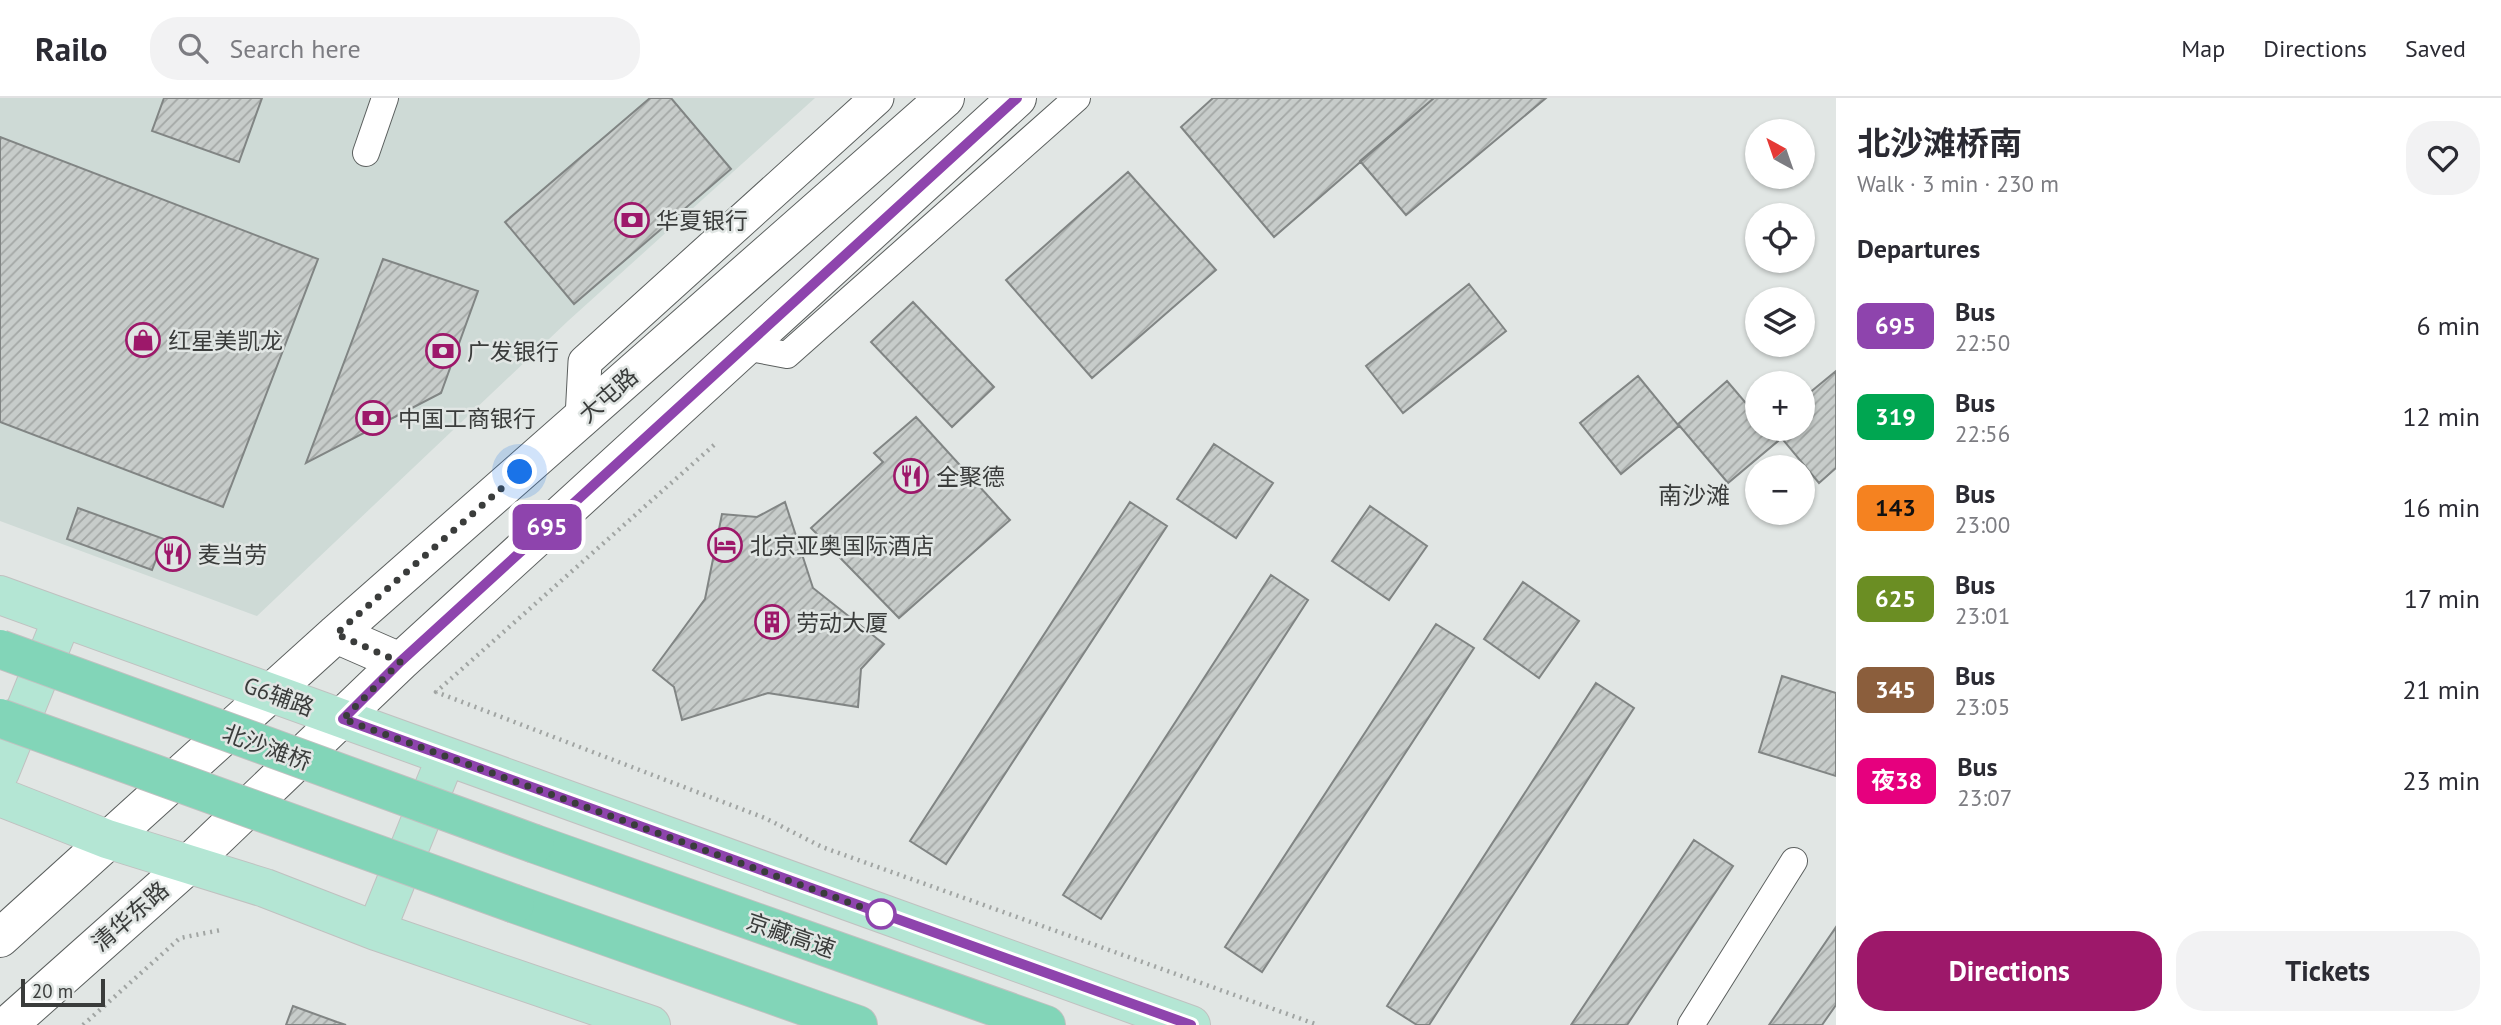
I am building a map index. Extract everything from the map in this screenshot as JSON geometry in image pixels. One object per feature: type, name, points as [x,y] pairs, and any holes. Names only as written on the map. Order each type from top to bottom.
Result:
[{"type":"highway","name":"北沙滩桥","points":[[0,649],[535,844]]},
{"type":"highway","points":[[0,718],[858,1025]]},
{"type":"highway","name":"京藏高速","points":[[535,844],[1046,1025]]},
{"type":"main road","name":"大屯路","points":[[107,839],[945,98]]},
{"type":"main road","points":[[343,719],[400,662],[1017,98]]},
{"type":"main road","name":"G6辅路","points":[[0,595],[1191,1025]]},
{"type":"main road","points":[[0,772],[62,619]]},
{"type":"main road","points":[[336,634],[400,662]]},
{"type":"main road","name":"清华东路","points":[[8,1025],[190,864],[343,719]]},
{"type":"main road","points":[[376,931],[446,757]]},
{"type":"main road","points":[[0,797],[107,839],[265,888],[376,931],[651,1025]]},
{"type":"main road","points":[[0,938],[107,839]]},
{"type":"street","points":[[366,153],[385,98]]},
{"type":"street","points":[[582,418],[585,362],[877,98]]},
{"type":"street","points":[[745,347],[788,355],[1077,98]]},
{"type":"street","points":[[1691,1025],[1794,861]]},
{"type":"path","points":[[714,445],[436,692],[765,818],[822,847],[1318,1025]]},
{"type":"path","points":[[83,1025],[180,938],[221,930]]},
{"type":"shaded area","points":[[0,98],[815,98],[568,321],[257,616],[0,521]]},
{"type":"building","points":[[164,98],[262,98],[239,162],[152,131]]},
{"type":"building","points":[[650,98],[671,98],[731,169],[574,304],[505,222]]},
{"type":"building","points":[[1213,98],[1434,98],[1274,237],[1181,127]]},
{"type":"building","points":[[1434,98],[1546,98],[1406,215],[1360,161]]},
{"type":"building","name":"红星美凯龙","points":[[0,137],[318,259],[223,507],[0,422]]},
{"type":"building","points":[[1128,172],[1216,270],[1092,378],[1006,280]]},
{"type":"building","points":[[383,259],[478,291],[441,393],[306,463]]},
{"type":"building","points":[[1469,284],[1506,331],[1403,413],[1366,366]]},
{"type":"building","points":[[913,302],[994,387],[952,427],[871,342]]},
{"type":"building","points":[[1836,371],[1836,468],[1819,483],[1815,478],[1815,455],[1796,455],[1784,441],[1815,441],[1815,388]]},
{"type":"building","points":[[1638,376],[1679,426],[1621,474],[1580,423]]},
{"type":"building","points":[[1727,381],[1745,402],[1745,441],[1778,441],[1761,455],[1745,455],[1745,469],[1728,483],[1678,424]]},
{"type":"building","points":[[916,417],[1010,520],[899,618],[811,528],[883,462],[874,453]]},
{"type":"building","points":[[1214,444],[1273,483],[1236,538],[1177,499]]},
{"type":"building","name":"劳动大厦","points":[[785,502],[813,588],[884,644],[861,669],[858,707],[768,693],[682,720],[674,687],[653,670],[705,599],[722,514],[757,517]]},
{"type":"building","points":[[1130,502],[1167,526],[946,864],[910,841]]},
{"type":"building","points":[[1370,506],[1427,546],[1389,600],[1332,561]]},
{"type":"building","points":[[78,508],[164,539],[152,570],[67,539]]},
{"type":"building","points":[[1271,575],[1308,600],[1101,919],[1063,895]]},
{"type":"building","points":[[1523,582],[1579,621],[1539,678],[1484,639]]},
{"type":"building","points":[[1436,624],[1474,648],[1262,972],[1225,947]]},
{"type":"building","points":[[1782,676],[1836,693],[1836,776],[1759,752]]},
{"type":"building","points":[[1596,683],[1634,708],[1429,1025],[1417,1025],[1387,1006]]},
{"type":"building","points":[[1694,840],[1733,866],[1627,1025],[1571,1025]]},
{"type":"building","points":[[1836,927],[1836,1005],[1822,1025],[1769,1025]]},
{"type":"building","points":[[293,1006],[337,1022],[346,1025],[286,1025]]},
{"type":"bus line","name":"695","points":[[1017,98],[400,662],[343,719],[1191,1025]]},
{"type":"place","name":"华夏银行","points":[[632,220]]},
{"type":"place","name":"红星美凯龙","points":[[143,340]]},
{"type":"place","name":"广发银行","points":[[443,351]]},
{"type":"place","name":"中国工商银行","points":[[373,418]]},
{"type":"place","name":"全聚德","points":[[911,476]]},
{"type":"place","name":"北京亚奥国际酒店","points":[[725,545]]},
{"type":"place","name":"麦当劳","points":[[173,554]]},
{"type":"place","name":"劳动大厦","points":[[772,622]]},
{"type":"district","name":"南沙滩","points":[[1694,495]]},
{"type":"route","points":[[520,472],[336,634],[400,662],[343,719],[881,914]]}]
